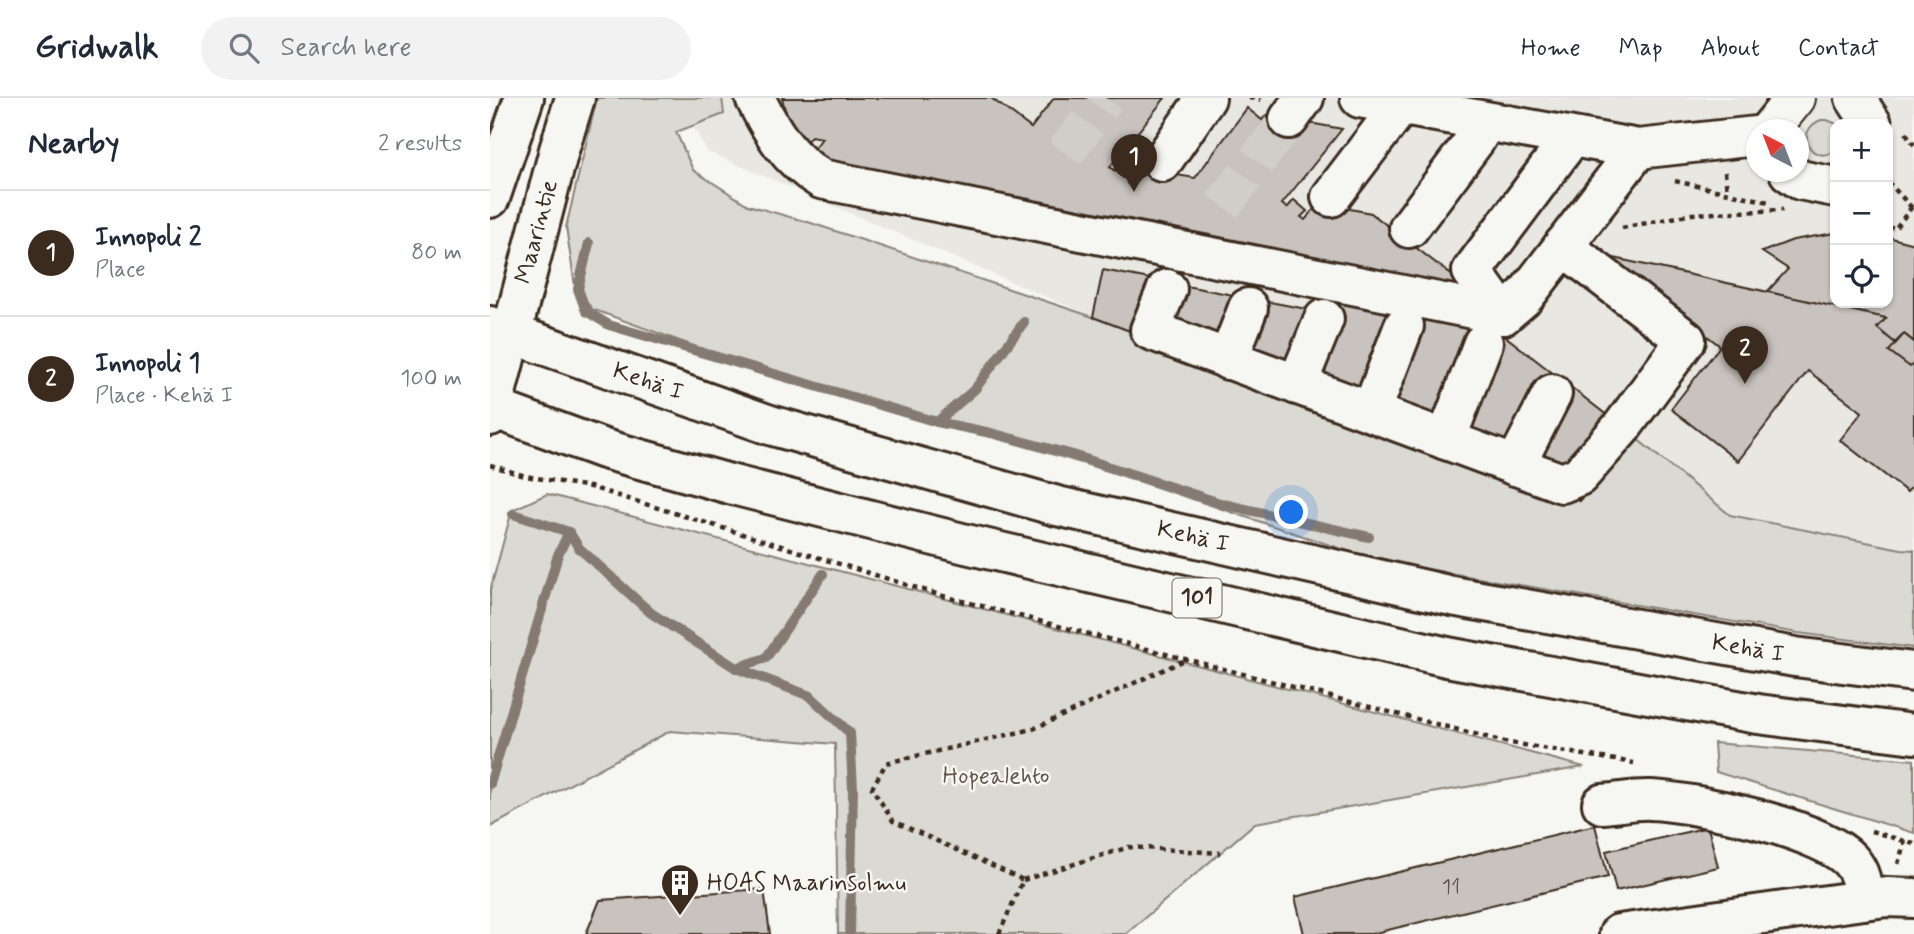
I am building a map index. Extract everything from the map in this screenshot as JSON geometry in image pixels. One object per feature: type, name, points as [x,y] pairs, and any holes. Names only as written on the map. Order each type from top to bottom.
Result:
[{"type":"main road","points":[[490,198],[524,98]]},
{"type":"main road","name":"Maarintie","points":[[491,410],[500,330],[576,98]]},
{"type":"main road","points":[[755,98],[770,128],[802,168],[821,180],[1493,329]]},
{"type":"main road","points":[[1162,162],[1206,98]]},
{"type":"main road","points":[[1360,98],[1638,149],[1746,137]]},
{"type":"main road","points":[[1778,119],[1795,98]]},
{"type":"main road","points":[[1855,98],[1869,119]]},
{"type":"main road","points":[[1331,197],[1401,105]]},
{"type":"main road","points":[[1409,228],[1486,122]]},
{"type":"main road","points":[[1493,329],[1472,271],[1571,138]]},
{"type":"main road","points":[[1446,440],[1493,329],[1572,254],[1638,149]]},
{"type":"main road","points":[[1809,182],[1830,186]]},
{"type":"main road","points":[[1167,289],[1150,330],[1562,483],[1579,476],[1622,427],[1686,340],[1572,254]]},
{"type":"main road","points":[[1228,360],[1248,308]]},
{"type":"main road","points":[[1297,385],[1324,319]]},
{"type":"main road","points":[[1371,412],[1404,326]]},
{"type":"main road","name":"Kehä I","points":[[500,330],[770,425],[1057,506],[1452,596],[1795,657],[1914,672]]},
{"type":"main road","points":[[1515,466],[1552,394]]},
{"type":"main road","name":"101","points":[[491,410],[604,449],[737,486],[966,544],[1447,657],[1758,714],[1914,734]]},
{"type":"main road","points":[[1602,804],[1649,800],[1703,806],[1806,833],[1849,859],[1861,877],[1863,900]]},
{"type":"main road","points":[[1622,934],[1886,897],[1914,898]]},
{"type":"path","points":[[1893,187],[1913,207],[1893,229]]},
{"type":"path","points":[[1572,254],[1602,233],[1656,220],[1692,214],[1792,210]]},
{"type":"path","points":[[490,465],[524,476],[590,487],[943,596],[1187,660],[1505,742],[1642,765]]},
{"type":"path","points":[[1187,660],[1033,730],[886,763],[872,788],[892,821],[1023,880],[1129,847],[1220,853]]},
{"type":"path","points":[[999,934],[1023,880]]},
{"type":"shaded area","points":[[676,98],[1914,98],[1914,590],[1579,501],[1093,317],[708,152]]},
{"type":"green space","points":[[597,98],[722,98],[724,114],[676,132],[693,170],[748,205],[811,223],[1093,317],[1579,501],[1631,434],[1730,515],[1914,550],[1914,648],[1798,633],[1375,560],[1111,472],[699,348],[592,309],[575,286],[566,227]]},
{"type":"green space","points":[[1821,120],[1830,121],[1830,153],[1819,154],[1809,146],[1809,131]]},
{"type":"green space","name":"Hopealehto","points":[[547,494],[1584,767],[1255,823],[1126,934],[838,934],[835,744],[670,731],[490,827],[490,591],[512,510]]},
{"type":"green space","points":[[1714,743],[1914,760],[1914,833],[1716,772]]},
{"type":"building","points":[[782,98],[991,98],[1031,128],[1054,98],[1165,98],[1110,167],[1115,171],[1118,166],[1132,177],[1127,183],[1131,187],[1145,170],[1195,178],[1247,108],[1262,120],[1266,115],[1342,129],[1282,204],[1287,208],[1294,200],[1307,211],[1301,217],[1305,220],[1319,203],[1371,213],[1467,287],[1286,252],[1275,266],[807,159],[822,138],[811,136],[804,145],[785,110]]},
{"type":"building","points":[[1830,234],[1830,306],[1767,292],[1788,269],[1762,252],[1793,240]]},
{"type":"building","points":[[1893,238],[1914,244],[1914,342],[1904,334],[1895,343],[1877,328],[1886,318],[1840,308],[1893,308]]},
{"type":"building","points":[[1605,256],[1830,306],[1830,308],[1886,318],[1877,328],[1895,343],[1904,334],[1914,342],[1914,483],[1907,492],[1840,440],[1862,412],[1808,371],[1738,461],[1671,409],[1720,346]]},
{"type":"building","points":[[1103,270],[1338,315],[1339,303],[1505,336],[1631,434],[1579,501],[1093,317]]},
{"type":"building","points":[[1904,334],[1914,342],[1914,363],[1910,367],[1889,351]]},
{"type":"building","points":[[1595,825],[1608,877],[1371,934],[1304,934],[1295,897]]},
{"type":"building","points":[[1708,827],[1718,867],[1616,891],[1606,851]]},
{"type":"building","name":"HOAS Maarinsolmu","points":[[764,889],[770,934],[586,934],[600,900]]},
{"type":"waterway","points":[[589,243],[578,289],[586,311],[609,325],[937,422],[1073,455],[1223,504],[1369,537]]},
{"type":"waterway","points":[[937,422],[975,389],[1024,322]]},
{"type":"waterway","points":[[513,514],[569,532],[579,548],[651,613],[736,668],[766,658],[823,574]]},
{"type":"waterway","points":[[490,784],[558,555],[569,532]]},
{"type":"waterway","points":[[736,668],[810,696],[850,733],[853,789],[850,934]]},
{"type":"tunnel","points":[[1065,153],[1106,98]]},
{"type":"tunnel","points":[[1222,206],[1289,119]]},
{"type":"place","name":"Innopoli 2","points":[[1134,192]]},
{"type":"place","name":"Innopoli 1","points":[[1745,384]]},
{"type":"place","name":"HOAS Maarinsolmu","points":[[680,917]]}]
